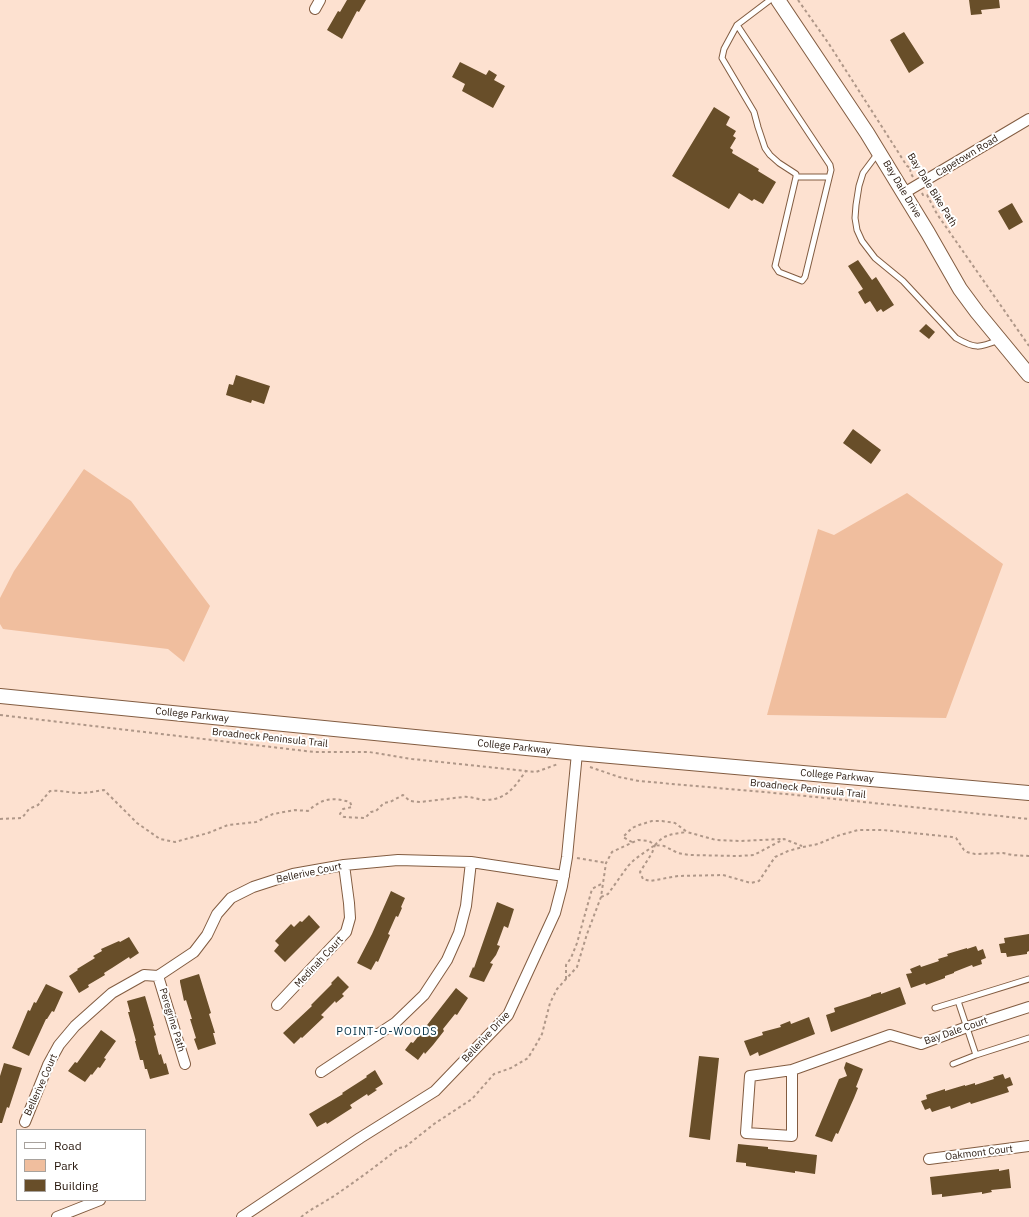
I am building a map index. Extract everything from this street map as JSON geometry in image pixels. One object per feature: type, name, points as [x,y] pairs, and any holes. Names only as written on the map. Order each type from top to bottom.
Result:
[{"type":"main road","name":"Bay Dale Drive","points":[[778,0],[879,152],[960,289],[976,312],[1029,375]]},
{"type":"main road","name":"College Parkway","points":[[0,696],[577,753],[1029,793]]},
{"type":"street","name":"Capetown Road","points":[[904,193],[1029,119]]},
{"type":"street","name":"Bellerive Drive","points":[[242,1217],[360,1138],[435,1091],[508,1015],[555,913],[567,857],[577,753]]},
{"type":"street","name":"Bellerive Court","points":[[25,1122],[48,1065],[59,1046],[75,1026],[112,993],[144,975],[158,976],[194,952],[207,935],[217,914],[231,898],[253,887],[294,874],[344,865],[398,860],[471,862],[564,876]]},
{"type":"street","points":[[321,1072],[395,1023],[424,995],[447,960],[459,933],[466,906],[471,862]]},
{"type":"street","name":"Medinah Court","points":[[277,1005],[346,932],[350,918],[344,865]]},
{"type":"street","name":"Peregrine Path","points":[[158,976],[185,1064]]},
{"type":"street","name":"Bay Dale Court","points":[[792,1070],[792,1136],[746,1133],[750,1076],[792,1070],[890,1035],[921,1044],[967,1026],[1029,1007]]},
{"type":"street","name":"Oakmont Court","points":[[929,1159],[1029,1146]]},
{"type":"street","points":[[57,1217],[97,1201]]},
{"type":"lane","points":[[737,25],[830,166],[831,170],[805,278],[802,281],[778,272],[775,266],[796,174],[770,155],[765,148],[754,112],[722,58],[724,49],[737,25],[770,0]]},
{"type":"lane","points":[[879,152],[863,173],[856,205],[855,218],[862,242],[875,258],[903,281],[956,338],[966,344],[974,346],[983,346],[999,340]]},
{"type":"lane","points":[[796,177],[829,177]]},
{"type":"lane","points":[[935,1008],[1029,980]]},
{"type":"lane","points":[[958,1001],[976,1055]]},
{"type":"lane","points":[[953,1064],[1029,1038]]},
{"type":"path","name":"Bay Dale Bike Path","points":[[798,0],[833,50],[908,166],[912,168],[910,172],[924,195],[927,195],[937,214],[1029,346]]},
{"type":"path","name":"Broadneck Peninsula Trail","points":[[0,715],[314,752],[369,752],[412,759],[536,772],[561,762]]},
{"type":"path","name":"Broadneck Peninsula Trail","points":[[588,767],[619,778],[638,781],[786,794],[1029,819]]},
{"type":"path","points":[[0,819],[22,818],[29,809],[38,805],[50,791],[62,790],[81,793],[104,790],[121,808],[143,827],[160,839],[175,842],[208,833],[228,825],[256,822],[272,814],[295,810],[308,811],[315,805],[329,798],[350,802],[352,806],[343,809],[340,814],[344,817],[365,818],[371,812],[376,811],[384,802],[390,802],[403,795],[410,801],[420,802],[470,796],[475,799],[486,800],[509,793],[526,771]]},
{"type":"path","points":[[632,842],[624,837],[632,828],[652,822],[675,822],[687,832]]},
{"type":"path","points":[[803,847],[784,839],[728,841],[716,840],[687,832],[670,834],[660,838],[640,872],[644,879],[650,881],[678,876],[723,875],[751,883],[759,881],[775,857],[788,851],[818,844],[837,836],[858,830],[883,830],[956,838],[964,850],[975,854],[1003,853],[1029,856]]},
{"type":"path","points":[[301,1217],[314,1207],[327,1201],[399,1148],[404,1147],[434,1124],[464,1105],[472,1099],[494,1074],[511,1068],[528,1058],[542,1034],[550,1004],[556,989],[577,967],[587,934],[601,897],[606,863],[612,852],[638,840],[649,841],[655,845],[664,846],[678,853],[689,855],[754,856],[784,839]]},
{"type":"path","points":[[601,897],[608,894],[631,863],[655,845]]},
{"type":"path","points":[[567,857],[606,863]]},
{"type":"path","points":[[566,980],[566,965],[572,958],[592,889],[603,883]]},
{"type":"green space","points":[[84,469],[131,501],[210,606],[184,662],[168,649],[3,629],[0,624],[0,598],[14,571]]},
{"type":"green space","points":[[907,493],[1003,564],[946,718],[767,715],[818,529],[834,535]]},
{"type":"building","points":[[347,0],[366,0],[359,12],[357,11],[342,39],[327,30],[338,11],[340,12]]},
{"type":"building","points":[[969,0],[999,0],[1000,8],[981,10],[982,14],[971,15]]},
{"type":"building","points":[[904,32],[924,63],[909,73],[890,40]]},
{"type":"building","points":[[460,62],[486,75],[489,70],[497,75],[494,80],[505,86],[493,108],[462,91],[465,84],[452,77]]},
{"type":"building","points":[[714,107],[730,117],[726,125],[736,131],[733,136],[736,138],[730,148],[733,150],[732,153],[759,169],[758,171],[776,182],[763,204],[754,199],[752,201],[739,193],[729,209],[672,176]]},
{"type":"building","points":[[1012,203],[1023,222],[1009,230],[998,211]]},
{"type":"building","points":[[858,260],[872,280],[876,277],[894,305],[883,312],[881,309],[877,312],[870,301],[865,304],[858,292],[863,289],[848,266]]},
{"type":"building","points":[[926,324],[935,332],[929,339],[919,331]]},
{"type":"building","points":[[236,375],[270,386],[264,404],[252,400],[251,403],[226,395],[229,384],[233,385]]},
{"type":"building","points":[[853,429],[881,450],[871,464],[843,443]]},
{"type":"building","points":[[391,891],[405,898],[398,917],[396,916],[388,934],[390,935],[378,962],[376,961],[371,970],[357,963]]},
{"type":"building","points":[[497,902],[514,909],[508,928],[504,926],[497,945],[500,946],[490,963],[493,964],[484,982],[469,977],[473,967],[474,968]]},
{"type":"building","points":[[309,915],[320,927],[285,962],[274,951],[279,945],[275,941],[291,924],[294,927]]},
{"type":"building","points":[[1029,934],[1029,951],[1027,954],[1007,957],[1006,953],[1001,953],[999,944],[1005,943],[1004,938]]},
{"type":"building","points":[[129,937],[139,953],[130,959],[129,957],[104,973],[105,975],[88,985],[89,987],[79,993],[69,976],[78,970],[77,969],[95,958],[93,956],[102,951],[101,949]]},
{"type":"building","points":[[976,946],[978,951],[983,949],[986,958],[981,960],[982,964],[973,967],[972,965],[945,976],[945,978],[926,985],[925,983],[911,988],[906,974],[912,973],[910,969],[939,961],[938,959],[948,956],[947,954]]},
{"type":"building","points":[[199,974],[211,1013],[209,1014],[215,1033],[213,1033],[216,1044],[198,1050],[190,1019],[192,1019],[186,1000],[184,1001],[180,980]]},
{"type":"building","points":[[338,976],[349,987],[342,994],[344,996],[336,1003],[335,1001],[321,1015],[324,1017],[294,1044],[283,1033],[312,1006],[311,1005]]},
{"type":"building","points":[[46,984],[63,992],[54,1012],[52,1011],[46,1019],[29,1056],[12,1048],[28,1010],[30,1011],[34,1002],[36,1003]]},
{"type":"building","points":[[900,987],[906,1004],[831,1032],[826,1015],[835,1012],[834,1008]]},
{"type":"building","points":[[456,988],[468,998],[457,1015],[455,1014],[443,1029],[444,1031],[433,1045],[425,1054],[424,1052],[418,1060],[405,1050],[411,1042],[413,1043]]},
{"type":"building","points":[[145,996],[154,1026],[156,1035],[154,1036],[159,1055],[161,1054],[164,1064],[166,1063],[169,1074],[150,1079],[147,1069],[145,1069],[143,1060],[140,1060],[128,1012],[130,1012],[127,1001]]},
{"type":"building","points":[[809,1017],[815,1034],[759,1056],[758,1052],[750,1056],[744,1041],[763,1035],[762,1032],[781,1027],[780,1025],[790,1021],[791,1024]]},
{"type":"building","points":[[101,1030],[116,1041],[104,1058],[106,1059],[100,1068],[98,1067],[85,1082],[68,1071],[75,1062],[77,1063]]},
{"type":"building","points":[[699,1056],[719,1058],[710,1140],[689,1137]]},
{"type":"building","points":[[846,1062],[863,1069],[856,1087],[858,1088],[854,1098],[838,1134],[836,1133],[832,1142],[815,1136],[839,1079],[847,1076],[844,1068]]},
{"type":"building","points":[[4,1063],[22,1068],[9,1108],[7,1107],[2,1123],[0,1123],[0,1076]]},
{"type":"building","points":[[375,1070],[383,1084],[375,1089],[377,1090],[368,1096],[367,1094],[350,1105],[352,1108],[327,1124],[326,1122],[317,1127],[309,1114],[343,1094],[342,1093]]},
{"type":"building","points":[[1003,1074],[1005,1079],[1010,1077],[1013,1085],[1007,1087],[1009,1092],[971,1104],[970,1102],[951,1109],[950,1106],[932,1112],[930,1108],[925,1110],[921,1101],[927,1099],[926,1095],[945,1089],[945,1091],[975,1083],[975,1085],[994,1079],[993,1077]]},
{"type":"building","points":[[738,1144],[817,1155],[815,1174],[795,1171],[795,1173],[746,1166],[746,1163],[736,1162]]},
{"type":"building","points":[[999,1169],[999,1171],[1009,1169],[1011,1188],[991,1190],[992,1192],[982,1194],[982,1192],[942,1197],[942,1194],[932,1195],[930,1177]]},
{"type":"district","name":"POINT-O-WOODS","points":[[387,1032]]}]
